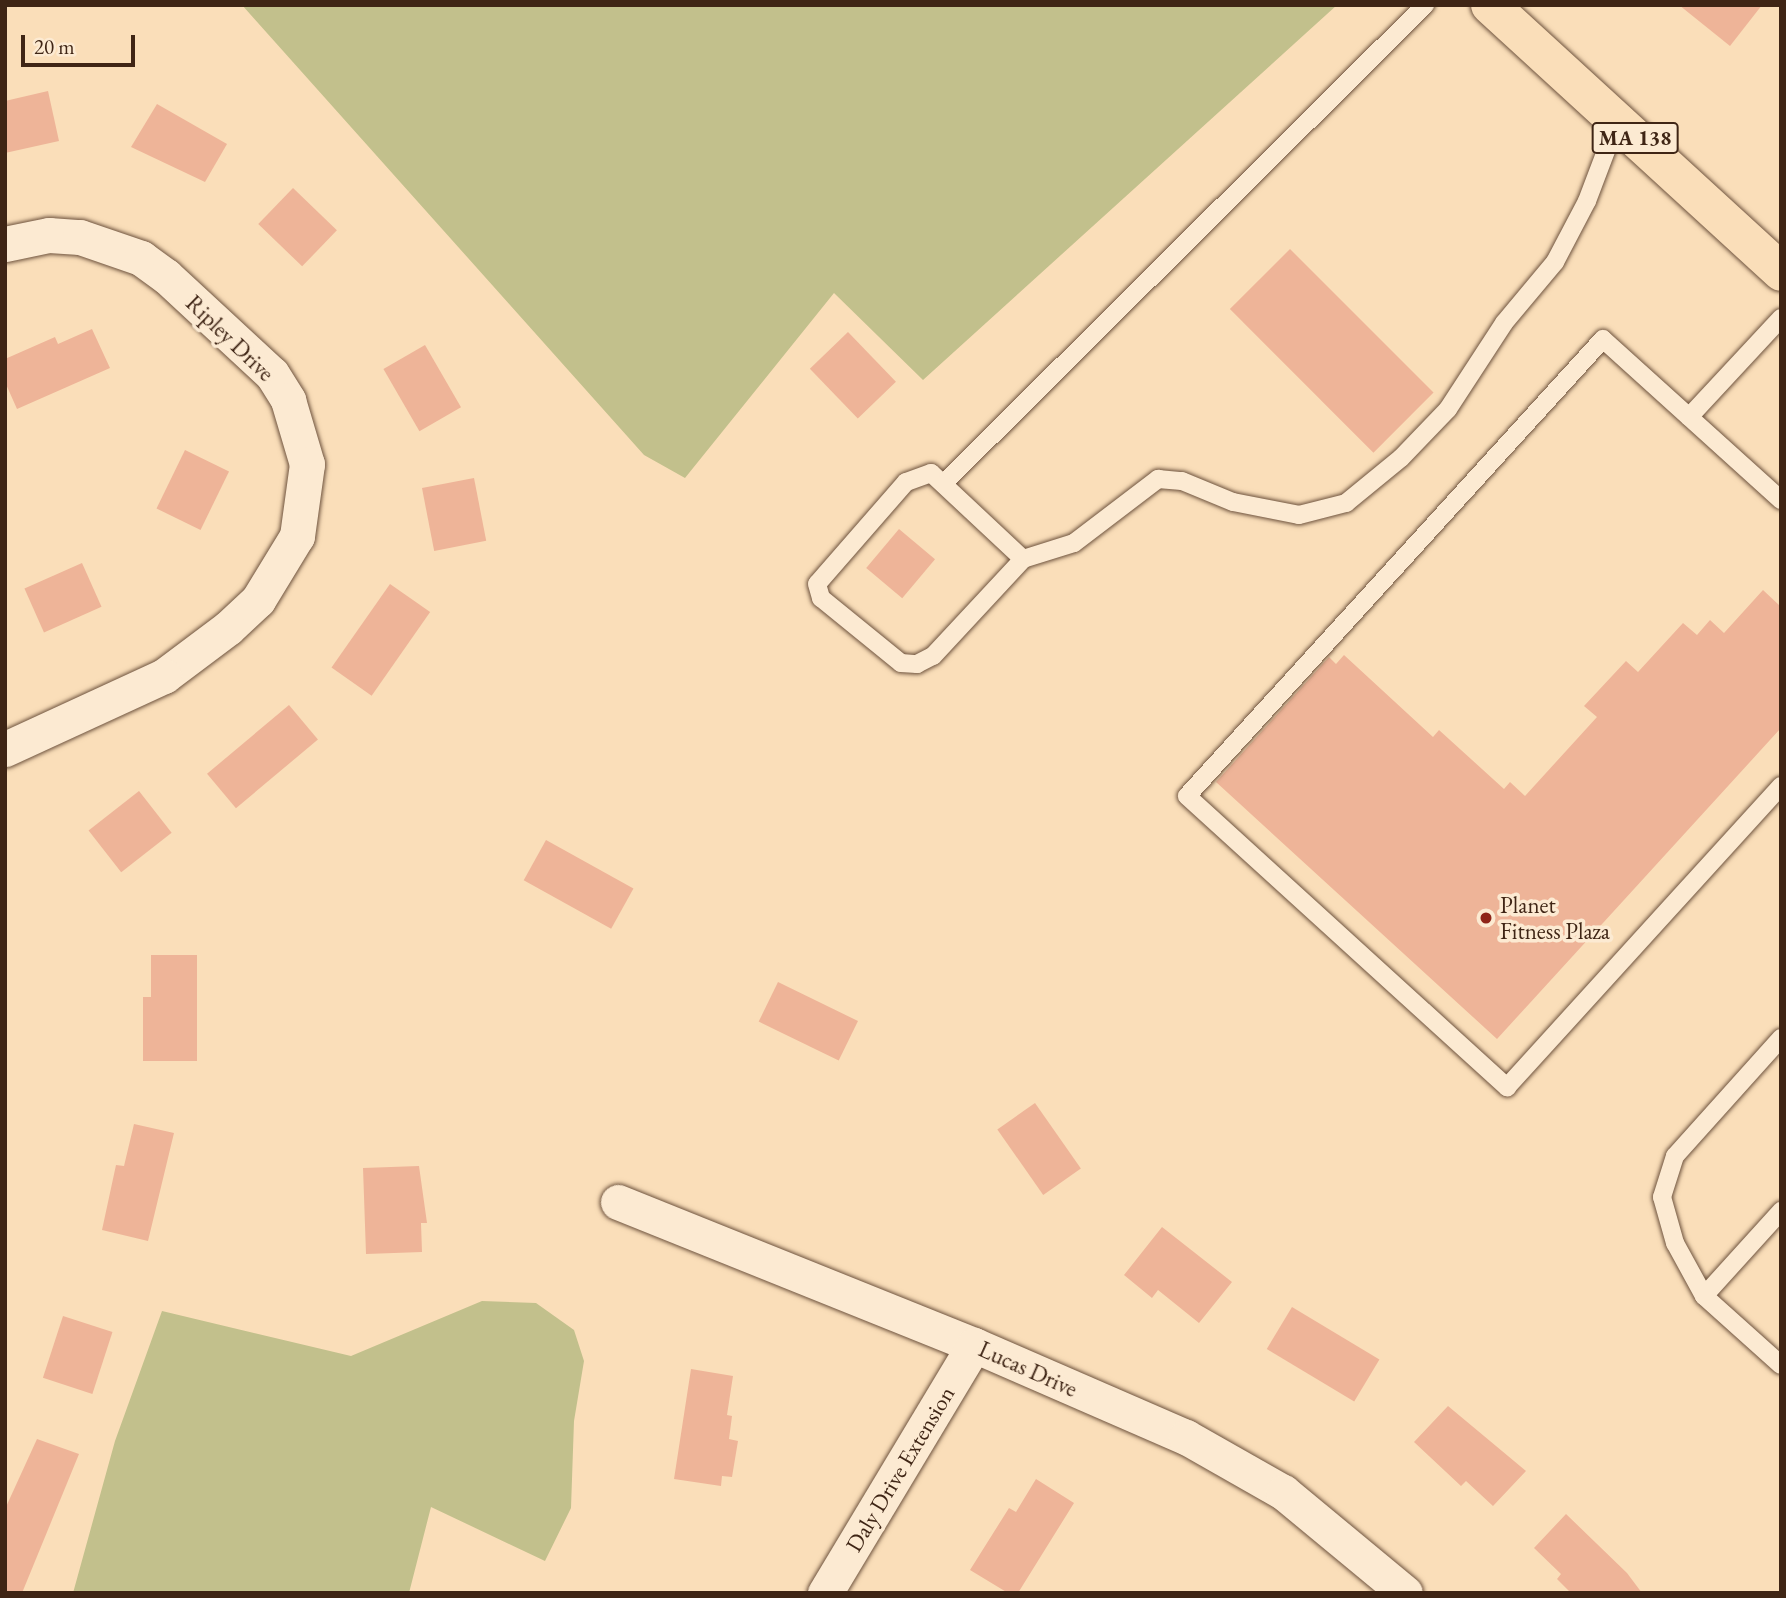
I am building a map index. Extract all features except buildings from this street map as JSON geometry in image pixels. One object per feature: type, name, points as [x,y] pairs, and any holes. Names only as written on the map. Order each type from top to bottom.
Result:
[{"type":"main road","name":"MA 138","points":[[1492,6],[1781,272]]},
{"type":"street","name":"Ripley Drive","points":[[5,244],[49,235],[80,237],[141,258],[166,276],[272,374],[288,400],[307,464],[297,536],[272,581],[228,628],[164,676],[5,749]]},
{"type":"street","name":"Lucas Drive","points":[[618,1202],[974,1345],[1237,1463],[1324,1522],[1405,1593]]},
{"type":"street","name":"Daly Drive Extension","points":[[825,1593],[974,1345]]},
{"type":"lane","points":[[943,484],[1425,5]]},
{"type":"lane","points":[[1023,559],[931,473],[906,482],[817,583],[821,598],[901,663],[917,664],[933,656],[1023,559],[1074,543],[1158,479],[1182,481],[1233,502],[1299,515],[1346,503],[1448,409],[1504,323],[1555,262],[1587,201],[1617,122]]},
{"type":"lane","points":[[1689,417],[1781,318]]},
{"type":"lane","points":[[1781,500],[1603,339],[1187,796],[1507,1087],[1781,786]]},
{"type":"lane","points":[[1781,1038],[1675,1156],[1662,1197],[1675,1243],[1704,1296],[1781,1365]]},
{"type":"lane","points":[[1704,1296],[1781,1211]]},
{"type":"shaded area","points":[[242,5],[1337,5],[923,380],[834,293],[685,478],[644,455]]},
{"type":"shaded area","points":[[482,1301],[536,1303],[574,1330],[584,1361],[574,1421],[571,1508],[545,1561],[431,1507],[409,1593],[73,1593],[115,1441],[162,1311],[351,1356]]},
{"type":"place","name":"Planet Fitness Plaza","points":[[1486,918]]}]
